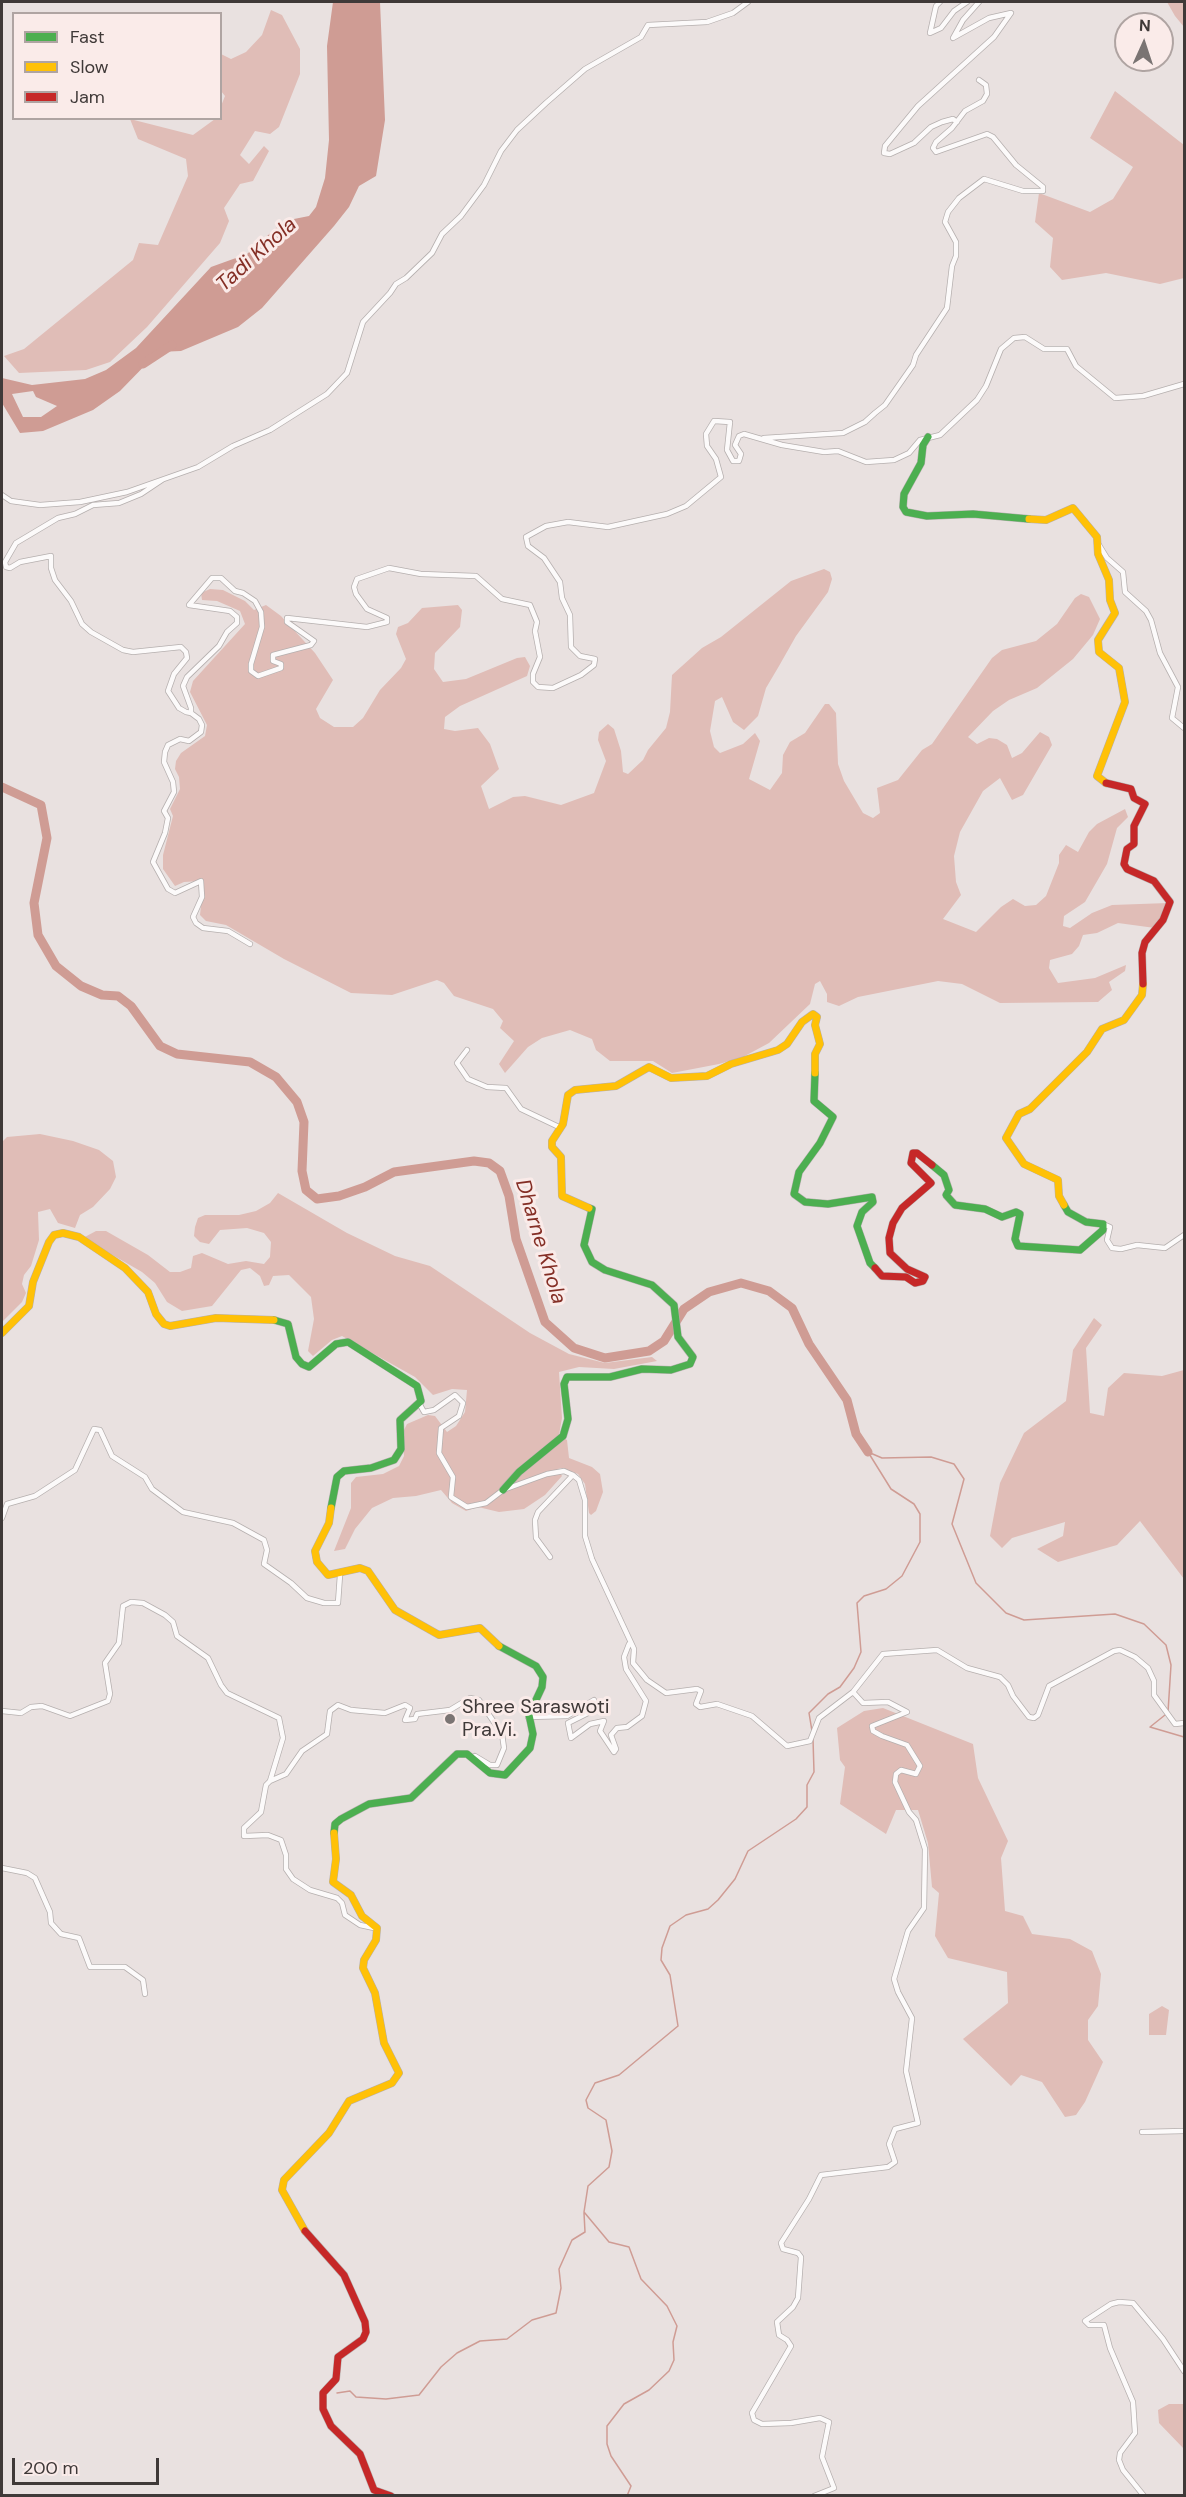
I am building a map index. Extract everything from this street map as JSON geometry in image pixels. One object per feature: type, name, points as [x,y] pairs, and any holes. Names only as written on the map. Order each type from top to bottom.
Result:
[{"type":"street","points":[[2,495],[11,501],[25,504],[80,502],[127,492],[198,467],[234,446],[270,430],[327,394],[347,373],[363,322],[396,284],[406,278],[432,253],[442,234],[461,216],[484,185],[501,151],[517,130],[585,69],[641,37],[648,25],[707,22],[733,13],[748,2]]},
{"type":"street","points":[[940,2],[936,6],[930,33],[940,28],[954,11],[967,2]]},
{"type":"street","points":[[957,122],[953,119],[942,122],[932,127],[914,143],[891,154],[884,153],[885,146],[918,106],[994,37],[1011,13],[988,18],[953,38],[963,20],[980,2]]},
{"type":"street","points":[[762,438],[788,434],[843,433],[866,422],[904,378],[947,308],[952,266],[956,256],[956,242],[945,222],[948,212],[959,198],[984,179],[1023,191],[1043,191],[1043,187],[1016,165],[993,137],[987,134],[936,152],[933,148],[936,142],[987,94],[986,85],[979,81]]},
{"type":"street","points":[[190,713],[183,686],[187,677],[219,646],[227,632],[237,623],[237,617],[230,611],[189,605],[212,578],[221,578],[235,591],[255,601],[261,612],[262,627],[251,664],[254,676],[281,668],[281,664],[273,661],[273,655],[311,645],[314,641],[286,622],[287,618],[367,627],[387,622],[387,618],[366,609],[354,586],[357,579],[389,568],[421,574],[476,576],[502,599],[531,605],[537,622],[535,631],[540,657],[533,674],[533,682],[538,687],[553,688],[582,675],[594,665],[595,659],[580,656],[571,646],[570,615],[562,598],[560,582],[544,558],[528,546],[526,537],[546,526],[568,522],[608,527],[667,514],[686,506],[721,477],[716,459],[707,446],[706,434],[714,421],[730,422],[726,450],[733,460],[739,461],[741,454],[735,445],[739,436],[744,434],[782,445],[838,452],[866,462],[894,460],[909,453],[920,440],[940,435],[977,400],[987,386],[1001,349],[1014,338],[1024,337],[1044,349],[1067,349],[1076,366],[1115,398],[1143,396],[1185,384]]},
{"type":"street","points":[[928,437],[923,445],[921,463],[904,494],[903,507],[906,512],[927,516],[973,514],[1046,520],[1073,508],[1077,510],[1097,537],[1098,554],[1109,580],[1110,600],[1115,613],[1098,640],[1099,652],[1119,668],[1125,702],[1097,776],[1102,782],[1131,789],[1134,798],[1145,804],[1145,809],[1134,826],[1134,844],[1127,849],[1124,864],[1127,869],[1154,881],[1170,902],[1163,920],[1145,942],[1142,952],[1145,973],[1142,995],[1124,1020],[1102,1029],[1087,1052],[1030,1109],[1019,1114],[1006,1138],[1024,1164],[1058,1180],[1059,1196],[1068,1212],[1086,1222],[1110,1227],[1107,1240],[1112,1248],[1121,1249],[1137,1245],[1165,1248],[1185,1235]]},
{"type":"street","points":[[162,480],[141,494],[119,503],[93,505],[48,523],[16,543],[5,562],[6,567],[10,568],[20,562],[51,556],[55,580],[82,624],[91,632],[123,650],[133,652],[181,647],[186,651],[187,658],[174,674],[168,691],[179,708],[200,719],[201,732],[189,741],[180,739],[168,745],[165,752],[164,762],[173,782],[174,792],[164,812],[168,818],[165,833],[153,862],[168,889],[175,893],[201,881],[202,897],[193,917],[196,924],[203,928],[228,931],[250,944]]},
{"type":"street","points":[[1098,544],[1107,558],[1123,572],[1125,592],[1146,611],[1151,620],[1160,653],[1178,687],[1172,718],[1185,728]]},
{"type":"street","points":[[419,1403],[424,1412],[434,1410],[455,1395],[463,1403],[459,1416],[441,1428],[439,1453],[453,1477],[451,1497],[467,1507],[486,1503],[563,1436],[568,1419],[564,1384],[567,1377],[610,1377],[642,1369],[671,1370],[690,1364],[693,1358],[678,1337],[674,1305],[640,1279],[605,1270],[592,1262],[584,1245],[592,1209],[564,1199],[562,1196],[561,1157],[552,1147],[552,1141],[561,1128],[566,1101],[575,1090],[616,1086],[649,1067],[671,1078],[707,1076],[731,1064],[778,1050],[787,1044],[802,1022],[813,1014],[817,1017],[815,1025],[820,1044],[815,1054],[814,1101],[834,1117],[820,1143],[799,1172],[794,1194],[805,1202],[828,1204],[872,1197],[873,1202],[862,1212],[857,1226],[870,1263],[882,1276],[906,1277],[915,1283],[924,1281],[925,1277],[897,1261],[890,1253],[893,1223],[902,1208],[931,1183],[911,1163],[913,1153],[944,1174],[949,1190],[946,1195],[955,1205],[985,1209],[1002,1217],[1016,1212],[1020,1214],[1015,1239],[1018,1246],[1080,1250],[1103,1230],[1103,1224]]},
{"type":"street","points":[[467,1050],[457,1063],[468,1078],[487,1087],[506,1088],[521,1109],[561,1128]]},
{"type":"street","points":[[2,1333],[29,1306],[33,1282],[49,1242],[54,1235],[63,1233],[79,1238],[125,1268],[148,1292],[156,1314],[164,1324],[176,1327],[216,1318],[281,1320],[288,1324],[296,1357],[302,1364],[309,1366],[315,1364],[336,1344],[348,1342],[417,1386],[421,1397],[419,1403],[400,1420],[401,1449],[394,1460],[371,1468],[344,1471],[334,1482],[329,1524],[315,1551],[317,1562],[328,1575],[340,1575],[350,1570],[364,1569],[371,1575],[395,1610],[414,1623],[444,1635],[480,1628],[501,1647],[536,1666],[543,1677],[543,1683],[528,1716],[533,1734],[530,1748],[505,1775],[490,1773],[467,1754]]},
{"type":"street","points":[[2,1518],[7,1504],[35,1496],[75,1470],[94,1429],[100,1430],[112,1456],[145,1477],[152,1489],[183,1512],[233,1523],[264,1540],[267,1550],[264,1564],[291,1582],[307,1598],[324,1604],[338,1603],[340,1575]]},
{"type":"street","points":[[503,1490],[548,1474],[564,1472],[579,1480],[585,1500],[585,1536],[592,1559],[620,1617],[629,1644],[634,1650],[633,1663],[647,1680],[666,1693],[697,1689],[701,1691],[696,1704],[700,1707],[717,1704],[752,1716],[787,1746],[810,1741],[819,1718],[854,1692],[883,1654],[937,1650],[967,1668],[1000,1677],[1008,1684],[1013,1696],[1029,1717],[1034,1718],[1038,1715],[1048,1686],[1120,1650],[1135,1657],[1148,1668],[1154,1681],[1154,1695],[1175,1724],[1185,1723]]},
{"type":"street","points":[[550,1557],[536,1538],[535,1520],[538,1512],[573,1475]]},
{"type":"street","points":[[2,1711],[21,1713],[31,1707],[42,1706],[70,1716],[108,1701],[110,1694],[105,1663],[109,1653],[119,1643],[123,1606],[131,1602],[143,1603],[165,1615],[173,1622],[177,1636],[208,1658],[221,1686],[227,1693],[279,1718],[283,1738],[270,1780],[266,1785],[261,1812],[244,1828],[244,1836],[268,1835],[281,1840],[286,1855],[286,1869],[293,1879],[310,1890],[338,1898],[345,1915],[360,1925],[377,1928]]},
{"type":"street","points":[[528,1716],[567,1716],[594,1700],[597,1709],[568,1723],[570,1738],[590,1724],[604,1721],[600,1731],[614,1752],[616,1749],[611,1735],[617,1728],[627,1727],[642,1716],[646,1701],[626,1669],[624,1657],[629,1644]]},
{"type":"street","points":[[814,2496],[834,2488],[822,2457],[830,2422],[819,2418],[791,2423],[762,2424],[754,2420],[752,2412],[790,2346],[787,2340],[779,2335],[777,2322],[793,2307],[798,2298],[801,2257],[798,2253],[783,2248],[781,2243],[809,2199],[821,2175],[888,2167],[895,2162],[890,2144],[895,2129],[918,2123],[906,2071],[912,2018],[898,1992],[894,1979],[908,1931],[924,1908],[925,1849],[916,1820],[909,1812],[895,1782],[896,1774],[901,1770],[916,1773],[920,1766],[907,1745],[873,1731],[872,1726],[907,1712],[888,1701],[863,1703],[854,1692]]},
{"type":"street","points":[[270,1780],[286,1774],[302,1751],[327,1734],[330,1711],[338,1705],[351,1710],[385,1713],[405,1705],[410,1708],[405,1720],[415,1719],[417,1714],[450,1710],[470,1698],[479,1700],[502,1734],[502,1756],[497,1765],[490,1765],[473,1755],[457,1754],[440,1774],[411,1798],[369,1804],[335,1824],[333,1837],[336,1859],[333,1882],[351,1895],[362,1916],[377,1928]]},
{"type":"street","points":[[2,1868],[27,1873],[35,1878],[50,1912],[51,1923],[61,1934],[79,1938],[90,1967],[125,1967],[143,1980],[145,1994]]},
{"type":"street","points":[[377,1928],[376,1941],[364,1960],[363,1968],[373,1986],[384,2043],[394,2059],[398,2077],[393,2083],[349,2101],[328,2133],[317,2143],[299,2167],[284,2180],[282,2190],[304,2229],[347,2280],[365,2322],[363,2339],[338,2357],[336,2379],[323,2394],[323,2409],[331,2426],[360,2454],[374,2490],[391,2496]]},
{"type":"street","points":[[1142,2132],[1185,2132]]},
{"type":"street","points":[[1144,2496],[1123,2470],[1119,2460],[1120,2452],[1135,2433],[1133,2402],[1110,2348],[1107,2330],[1101,2324],[1089,2325],[1085,2321],[1111,2304],[1133,2303],[1157,2331],[1185,2371]]},
{"type":"shaded area","points":[[1167,2],[1184,2],[1184,27],[1174,12]]},
{"type":"shaded area","points":[[271,10],[282,15],[300,49],[300,74],[279,127],[270,134],[255,131],[240,155],[249,164],[264,146],[269,151],[253,181],[240,184],[224,208],[229,221],[220,243],[147,327],[110,362],[86,370],[19,373],[4,356],[24,349],[133,260],[139,243],[158,245],[188,176],[186,159],[138,139],[130,120],[193,135],[214,120],[222,120],[222,104],[225,96],[222,92],[222,54],[231,59],[246,52],[262,35]]},
{"type":"shaded area","points":[[1115,91],[1184,145],[1184,278],[1160,284],[1106,273],[1062,280],[1050,267],[1053,238],[1035,222],[1039,193],[1090,212],[1113,199],[1133,167],[1090,138]]},
{"type":"shaded area","points":[[824,569],[830,572],[832,579],[828,592],[796,636],[766,688],[758,716],[744,730],[733,722],[722,697],[715,701],[710,731],[714,747],[720,753],[743,744],[755,733],[760,741],[749,779],[770,790],[782,773],[783,755],[790,742],[805,733],[825,704],[829,704],[836,713],[838,764],[844,781],[863,813],[873,818],[880,813],[877,788],[898,780],[922,750],[932,744],[992,658],[1002,650],[1036,641],[1057,624],[1075,598],[1081,594],[1089,597],[1100,619],[1093,635],[1073,659],[1037,688],[1009,700],[993,711],[968,737],[977,744],[989,738],[997,739],[1007,745],[1012,758],[1022,753],[1040,732],[1049,737],[1052,745],[1023,795],[1012,800],[1000,778],[983,791],[960,832],[954,856],[956,882],[961,895],[943,919],[976,932],[1001,907],[1013,899],[1025,906],[1036,905],[1046,896],[1059,863],[1059,855],[1066,845],[1078,852],[1089,832],[1097,824],[1125,809],[1128,817],[1117,828],[1107,864],[1085,902],[1064,916],[1063,926],[1070,928],[1092,913],[1112,905],[1168,903],[1167,915],[1155,928],[1118,923],[1097,933],[1083,935],[1079,946],[1072,954],[1050,960],[1049,968],[1058,983],[1095,978],[1126,965],[1125,971],[1109,982],[1112,990],[1098,1002],[1000,1003],[962,984],[938,981],[858,997],[839,1006],[827,1002],[827,994],[820,981],[815,984],[810,1004],[769,1043],[743,1057],[672,1073],[653,1061],[610,1061],[596,1050],[592,1039],[570,1030],[542,1038],[528,1047],[505,1073],[499,1064],[514,1041],[500,1028],[503,1021],[493,1009],[454,996],[444,983],[437,980],[392,995],[351,993],[284,959],[226,925],[206,921],[200,915],[203,887],[201,881],[184,882],[175,886],[163,869],[163,855],[173,816],[170,809],[180,789],[179,777],[175,769],[176,761],[181,753],[205,736],[207,725],[190,692],[193,681],[245,624],[240,611],[217,601],[202,600],[201,593],[210,589],[223,590],[245,601],[254,610],[266,605],[281,616],[315,653],[333,680],[316,709],[320,718],[334,727],[353,727],[363,718],[380,690],[401,668],[406,659],[396,634],[398,627],[408,623],[422,608],[458,605],[462,610],[460,627],[435,653],[434,669],[443,682],[466,679],[517,658],[525,657],[530,666],[527,676],[460,706],[445,717],[444,729],[455,731],[478,728],[490,744],[499,769],[481,786],[489,809],[513,797],[525,796],[561,805],[594,793],[606,761],[598,740],[599,732],[608,724],[614,729],[621,751],[623,772],[628,774],[643,760],[666,728],[670,712],[672,675],[702,648],[721,637],[791,581]]},
{"type":"shaded area","points":[[40,1134],[73,1141],[99,1150],[113,1161],[116,1177],[110,1189],[93,1207],[80,1215],[75,1228],[58,1223],[50,1209],[38,1212],[39,1240],[31,1266],[24,1275],[22,1284],[26,1293],[22,1302],[2,1322],[2,1142],[7,1137]]},
{"type":"shaded area","points":[[278,1193],[347,1233],[395,1256],[430,1266],[530,1333],[569,1354],[605,1363],[652,1357],[657,1361],[614,1369],[579,1367],[559,1372],[562,1418],[559,1435],[567,1440],[569,1458],[592,1467],[600,1474],[603,1492],[596,1511],[591,1515],[589,1513],[585,1484],[578,1474],[561,1468],[558,1469],[562,1476],[545,1495],[524,1509],[499,1512],[478,1507],[466,1511],[452,1503],[441,1490],[416,1496],[393,1498],[372,1508],[355,1529],[345,1549],[334,1551],[351,1508],[351,1483],[356,1477],[383,1474],[399,1466],[404,1456],[403,1432],[407,1424],[428,1415],[435,1416],[447,1432],[456,1426],[465,1412],[467,1390],[452,1389],[433,1395],[415,1377],[342,1336],[332,1340],[313,1356],[308,1351],[314,1319],[311,1297],[289,1275],[273,1276],[269,1285],[264,1286],[260,1276],[250,1268],[241,1270],[212,1306],[182,1311],[167,1302],[155,1283],[142,1272],[83,1238],[96,1231],[106,1231],[148,1255],[170,1272],[180,1272],[191,1268],[193,1256],[202,1253],[228,1264],[246,1261],[264,1264],[270,1257],[271,1242],[264,1233],[247,1228],[220,1230],[209,1244],[200,1242],[194,1236],[195,1227],[198,1218],[205,1215],[239,1215],[256,1211],[270,1203]]},
{"type":"shaded area","points":[[1094,1318],[1102,1325],[1086,1348],[1090,1413],[1104,1416],[1108,1388],[1124,1373],[1162,1376],[1184,1370],[1184,1579],[1140,1521],[1117,1545],[1058,1562],[1037,1549],[1063,1536],[1065,1522],[1012,1538],[1002,1548],[990,1536],[1000,1483],[1024,1433],[1066,1401],[1073,1350]]},
{"type":"shaded area","points":[[883,1708],[973,1744],[978,1778],[1008,1841],[1001,1858],[1005,1911],[1023,1916],[1032,1934],[1070,1939],[1092,1951],[1101,1974],[1098,2006],[1088,2020],[1088,2040],[1103,2062],[1085,2102],[1076,2115],[1065,2117],[1042,2082],[1021,2075],[1011,2086],[963,2039],[1008,2003],[1007,1972],[948,1958],[935,1936],[939,1893],[932,1887],[928,1843],[918,1810],[896,1810],[886,1834],[840,1804],[845,1767],[840,1760],[837,1728],[864,1711]]},
{"type":"shaded area","points":[[1162,2006],[1169,2010],[1166,2035],[1149,2035],[1149,2014]]},
{"type":"shaded area","points":[[1169,2404],[1184,2404],[1184,2449],[1159,2423],[1158,2410]]},
{"type":"water","points":[[333,2],[380,2],[385,120],[376,176],[359,186],[349,207],[334,226],[262,308],[238,327],[181,351],[158,352],[120,391],[93,410],[43,431],[20,433],[2,403],[2,378],[32,385],[85,379],[106,370],[136,348],[211,267],[247,254],[284,221],[309,216],[316,207],[325,178],[329,140],[327,46]],"holes":[[[33,391],[36,397],[57,406],[41,417],[23,417],[12,394]]]},
{"type":"waterway","name":"Tadi Khola","points":[[143,364],[172,345]]},
{"type":"waterway","name":"Dharne Khola","points":[[2,787],[41,805],[47,838],[34,903],[38,935],[56,966],[81,986],[102,995],[118,996],[131,1006],[160,1046],[177,1054],[250,1062],[276,1077],[297,1102],[304,1122],[302,1171],[306,1190],[317,1199],[339,1196],[365,1187],[394,1172],[474,1161],[489,1163],[500,1171],[509,1196],[516,1239],[545,1322],[574,1348],[605,1358],[649,1351],[664,1341],[684,1309],[709,1292],[741,1283],[769,1291],[792,1308],[809,1344],[847,1400],[856,1434],[868,1452]]},
{"type":"waterway","name":"Dharne Khola","points":[[868,1452],[882,1458],[931,1457],[954,1464],[964,1479],[952,1524],[976,1583],[1006,1613],[1024,1620],[1115,1614],[1144,1624],[1166,1645],[1171,1665],[1168,1712]]},
{"type":"waterway","points":[[812,1731],[809,1713],[828,1694],[840,1687],[854,1668],[861,1652],[857,1603],[864,1596],[886,1589],[902,1576],[920,1542],[920,1514],[914,1504],[891,1489],[868,1452]]},
{"type":"waterway","name":"Dharne Khola","points":[[1165,1715],[1150,1727],[1184,1737]]},
{"type":"waterway","points":[[627,2496],[631,2486],[611,2456],[607,2444],[607,2426],[624,2404],[649,2390],[669,2371],[674,2360],[673,2342],[677,2326],[667,2306],[641,2279],[629,2247],[609,2242],[584,2212],[588,2186],[609,2167],[612,2151],[606,2120],[588,2108],[586,2100],[595,2083],[619,2075],[678,2026],[670,1975],[661,1960],[662,1948],[670,1926],[686,1915],[708,1909],[735,1879],[748,1851],[796,1819],[807,1807],[807,1785],[814,1772],[813,1739]]},
{"type":"waterway","points":[[337,2393],[350,2391],[356,2397],[386,2399],[419,2395],[441,2367],[457,2353],[480,2341],[507,2339],[532,2320],[556,2313],[561,2288],[559,2269],[572,2240],[585,2232],[584,2213]]},
{"type":"traffic: fast","points":[[928,437],[923,445],[921,463],[904,494],[903,507],[906,512],[927,516],[973,514],[1029,519]]},
{"type":"traffic: fast","points":[[815,1073],[814,1101],[833,1117],[820,1143],[799,1172],[794,1194],[805,1202],[828,1204],[872,1197],[873,1202],[862,1212],[857,1226],[870,1263],[875,1268]]},
{"type":"traffic: fast","points":[[932,1165],[944,1175],[949,1190],[946,1195],[955,1205],[985,1209],[1002,1217],[1016,1212],[1020,1214],[1015,1239],[1018,1246],[1080,1250],[1103,1230],[1103,1224],[1086,1222],[1068,1212],[1064,1205]]},
{"type":"traffic: fast","points":[[503,1490],[519,1472],[563,1436],[568,1419],[564,1384],[567,1377],[610,1377],[642,1369],[671,1370],[690,1364],[693,1357],[678,1337],[674,1305],[652,1285],[605,1270],[592,1262],[584,1245],[592,1209],[589,1208]]},
{"type":"traffic: fast","points":[[274,1320],[288,1324],[296,1357],[302,1364],[309,1367],[336,1344],[348,1342],[417,1386],[421,1401],[400,1420],[401,1449],[394,1460],[371,1468],[344,1471],[337,1477],[331,1508]]},
{"type":"traffic: fast","points":[[334,1833],[335,1824],[341,1819],[369,1804],[411,1798],[457,1754],[467,1754],[490,1773],[505,1775],[530,1748],[533,1734],[529,1715],[542,1687],[543,1677],[536,1666],[499,1646]]},
{"type":"traffic: slow","points":[[1029,519],[1046,520],[1073,508],[1097,537],[1098,554],[1109,580],[1110,600],[1115,613],[1098,640],[1099,652],[1119,668],[1125,702],[1097,776],[1106,783]]},
{"type":"traffic: slow","points":[[1064,1205],[1059,1196],[1058,1180],[1024,1164],[1006,1138],[1019,1114],[1030,1109],[1087,1052],[1102,1029],[1124,1020],[1142,995],[1143,984]]},
{"type":"traffic: slow","points":[[589,1208],[562,1196],[561,1157],[552,1147],[552,1141],[563,1124],[568,1095],[575,1090],[616,1086],[649,1067],[671,1078],[707,1076],[731,1064],[778,1050],[787,1044],[802,1022],[813,1014],[817,1017],[815,1025],[820,1044],[815,1054],[815,1073]]},
{"type":"traffic: slow","points":[[2,1333],[29,1306],[33,1282],[49,1242],[54,1235],[63,1233],[79,1237],[125,1268],[148,1292],[156,1314],[164,1324],[170,1326],[216,1318],[274,1320]]},
{"type":"traffic: slow","points":[[331,1508],[329,1523],[315,1551],[317,1562],[328,1575],[360,1568],[368,1571],[395,1610],[439,1635],[480,1628],[499,1646]]},
{"type":"traffic: slow","points":[[305,2231],[282,2190],[284,2180],[329,2133],[349,2101],[392,2083],[399,2073],[384,2043],[375,1993],[363,1968],[364,1960],[376,1940],[377,1928],[362,1916],[351,1895],[333,1882],[336,1859],[334,1833]]},
{"type":"traffic: jam","points":[[1106,783],[1131,789],[1134,798],[1145,804],[1134,826],[1134,844],[1127,849],[1124,864],[1127,869],[1154,881],[1170,902],[1163,920],[1145,942],[1142,953],[1143,984]]},
{"type":"traffic: jam","points":[[875,1268],[882,1276],[906,1277],[915,1283],[923,1281],[925,1277],[907,1269],[890,1253],[889,1238],[893,1223],[902,1208],[931,1183],[911,1163],[913,1153],[917,1153],[932,1165]]},
{"type":"traffic: jam","points":[[305,2231],[344,2275],[365,2322],[366,2332],[363,2339],[338,2357],[336,2379],[323,2393],[323,2409],[331,2426],[360,2454],[374,2490],[391,2496]]},
{"type":"place","name":"Shree Saraswoti Pra.Vi.","points":[[450,1719]]}]
